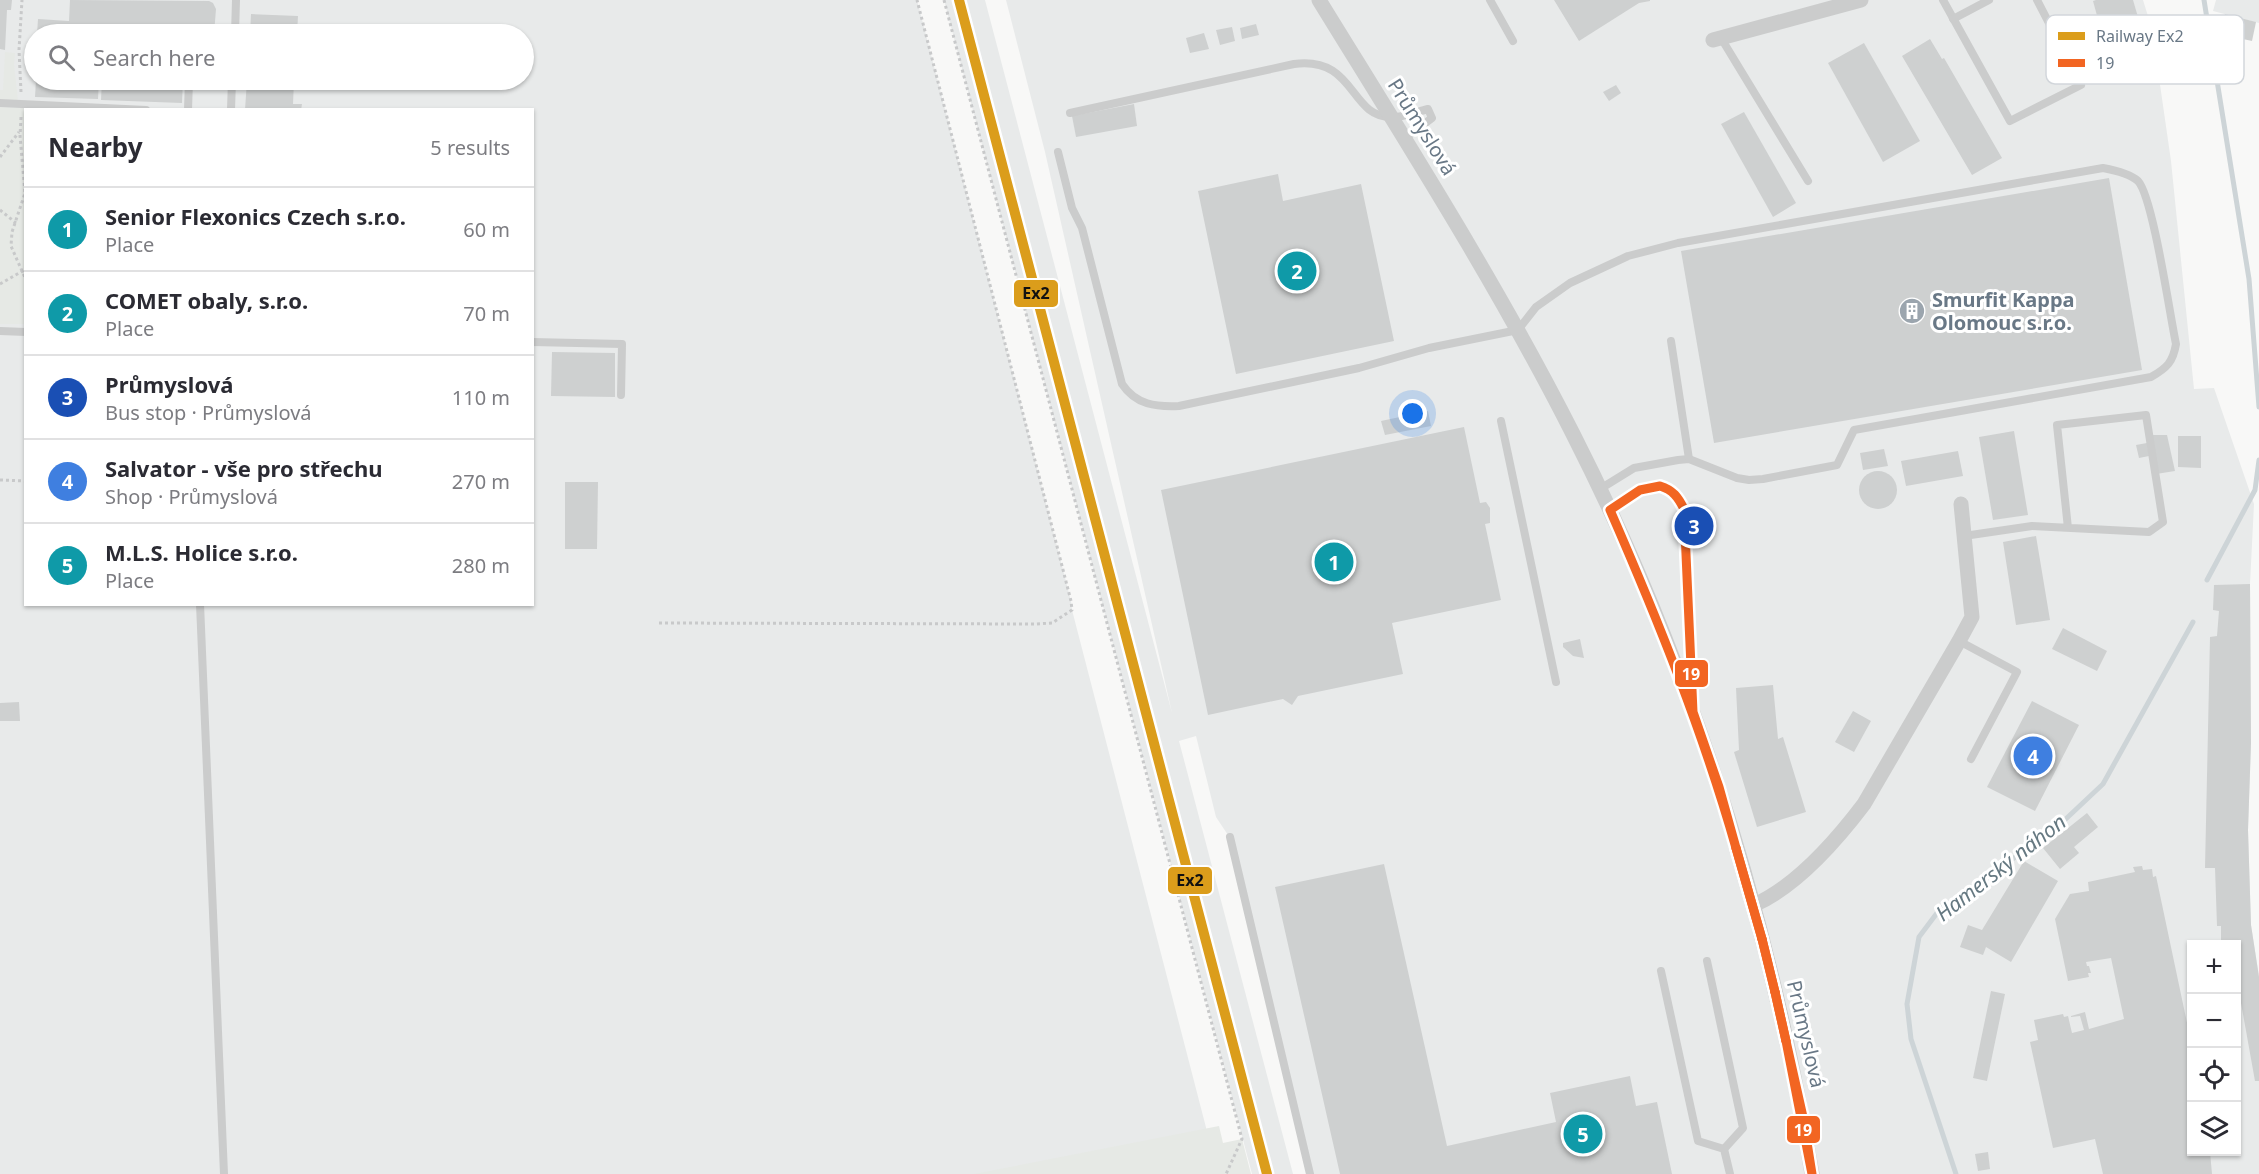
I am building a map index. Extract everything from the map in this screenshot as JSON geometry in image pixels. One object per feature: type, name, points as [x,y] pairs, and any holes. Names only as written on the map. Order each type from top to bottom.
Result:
[{"type":"street","name":"Průmyslová","points":[[1319,0],[1518,330],[1600,489],[1653,608],[1719,787],[1754,905],[1790,1056],[1812,1174]]},
{"type":"street","points":[[1717,39],[1861,0]]},
{"type":"street","points":[[1754,905],[1771,898],[1784,888],[1846,828],[1864,804],[1972,617],[1960,504]]},
{"type":"lane","points":[[235,24],[236,0]]},
{"type":"lane","points":[[1490,0],[1513,41]]},
{"type":"lane","points":[[1943,0],[2010,121],[2081,84]]},
{"type":"lane","points":[[1953,19],[1989,0]]},
{"type":"lane","points":[[2037,0],[2046,17]]},
{"type":"lane","points":[[1717,39],[1808,181]]},
{"type":"lane","points":[[1070,113],[1294,64],[1310,63],[1320,64],[1339,75],[1371,112],[1391,118],[1428,109],[1432,118],[1404,139]]},
{"type":"lane","points":[[188,108],[189,90]]},
{"type":"lane","points":[[231,108],[232,90]]},
{"type":"lane","points":[[0,103],[96,108]]},
{"type":"lane","points":[[1058,152],[1072,208],[1082,228],[1122,384],[1136,399],[1147,404],[1179,406],[1359,368],[1429,348],[1518,330],[1536,307],[1570,284],[1628,256],[1678,243],[2103,168],[2122,172],[2138,181],[2149,207],[2176,344],[2174,358],[2166,368],[2151,377],[1854,430],[1837,465],[1749,480],[1737,478],[1689,459],[1634,468],[1600,489]]},
{"type":"lane","points":[[0,331],[24,332]]},
{"type":"lane","points":[[1671,341],[1689,459]]},
{"type":"lane","points":[[534,342],[622,344],[621,395]]},
{"type":"lane","points":[[1964,536],[2032,526],[2068,528],[2150,532],[2163,522],[2146,415],[2057,425],[2068,528]]},
{"type":"lane","points":[[1501,421],[1556,682]]},
{"type":"lane","points":[[1610,510],[1630,494],[1648,487],[1670,489],[1679,496],[1684,509],[1693,712]]},
{"type":"lane","points":[[201,606],[224,1174]]},
{"type":"lane","points":[[1959,641],[2017,672],[1971,759]]},
{"type":"lane","points":[[1230,837],[1311,1174]]},
{"type":"lane","points":[[1707,961],[1743,1128],[1724,1149]]},
{"type":"lane","points":[[1661,971],[1698,1141],[1724,1149]]},
{"type":"lane","points":[[1724,1149],[1730,1174]]},
{"type":"path","points":[[22,0],[19,50],[22,105],[20,130],[24,180]]},
{"type":"path","points":[[659,623],[1036,624],[1052,623],[1072,610],[917,0]]},
{"type":"path","points":[[944,0],[1242,1139],[1226,1174]]},
{"type":"path","points":[[0,157],[20,130]]},
{"type":"path","points":[[24,196],[12,232],[11,246],[24,276]]},
{"type":"path","points":[[0,210],[16,223]]},
{"type":"path","points":[[0,284],[24,269]]},
{"type":"path","points":[[0,480],[24,481]]},
{"type":"shaded area","points":[[0,0],[917,0],[1209,1139],[1028,1174],[0,1174]]},
{"type":"shaded area","points":[[944,0],[985,0],[1172,713],[1045,152],[1006,0],[2143,0],[2148,15],[2046,15],[2046,84],[2160,84],[2171,161],[2194,389],[2214,388],[2254,504],[2250,584],[2251,743],[2248,830],[2251,925],[2259,976],[2259,1174],[1310,1174],[1230,838],[1216,817],[1196,736],[1179,741],[1293,1174],[1252,1174]]},
{"type":"shaded area","points":[[2216,0],[2259,0],[2259,23],[2244,19],[2244,15],[2228,15],[2213,11]]},
{"type":"shaded area","points":[[5,52],[15,53],[18,101],[0,100],[0,90],[3,90]]},
{"type":"shaded area","points":[[0,107],[24,108],[24,324],[0,324]]},
{"type":"shaded area","points":[[1219,1126],[1223,1143],[1242,1139],[1251,1174],[974,1174]]},
{"type":"building","points":[[0,0],[12,0],[11,10],[7,10],[5,50],[0,49]]},
{"type":"building","points":[[70,0],[209,1],[216,9],[215,24],[38,24],[38,19],[69,21]]},
{"type":"building","points":[[1554,0],[1650,1],[1639,3],[1579,41]]},
{"type":"building","points":[[2133,0],[2137,15],[2097,15],[2093,1]]},
{"type":"building","points":[[251,14],[298,16],[298,24],[250,24]]},
{"type":"building","points":[[2244,19],[2256,22],[2252,41],[2244,39]]},
{"type":"building","points":[[1256,24],[1259,35],[1242,39],[1240,28]]},
{"type":"building","points":[[1232,27],[1235,41],[1220,45],[1216,30]]},
{"type":"building","points":[[1204,33],[1209,49],[1190,53],[1186,38]]},
{"type":"building","points":[[1930,39],[1942,59],[1944,58],[2002,158],[1972,175],[1902,56]]},
{"type":"building","points":[[1864,43],[1920,141],[1883,162],[1828,63]]},
{"type":"building","points":[[1616,85],[1621,93],[1609,101],[1603,92]]},
{"type":"building","points":[[35,90],[98,90],[98,99],[35,97]]},
{"type":"building","points":[[102,90],[183,90],[182,103],[101,100]]},
{"type":"building","points":[[246,90],[294,90],[293,104],[302,104],[301,108],[245,108]]},
{"type":"building","points":[[1134,104],[1137,126],[1076,137],[1072,116]]},
{"type":"building","points":[[1744,112],[1796,203],[1773,217],[1721,124]]},
{"type":"building","points":[[1278,174],[1283,201],[1361,184],[1394,341],[1236,374],[1198,191]]},
{"type":"building","name":"Smurfit Kappa Olomouc s.r.o.","points":[[2109,178],[2142,370],[1714,443],[1681,251]]},
{"type":"building","points":[[552,352],[615,353],[615,397],[551,396]]},
{"type":"building","points":[[1428,411],[1431,426],[1385,435],[1381,421]]},
{"type":"building","points":[[1464,427],[1480,503],[1486,502],[1490,508],[1490,523],[1485,524],[1501,600],[1392,623],[1403,674],[1298,696],[1292,705],[1283,699],[1208,715],[1161,490]]},
{"type":"building","points":[[2014,431],[2028,515],[1993,520],[1979,437]]},
{"type":"building","points":[[2150,435],[2167,435],[2175,471],[2156,474]]},
{"type":"building","points":[[2178,436],[2201,436],[2201,468],[2178,467]]},
{"type":"building","points":[[2147,443],[2149,456],[2139,458],[2136,445]]},
{"type":"building","points":[[1884,449],[1888,466],[1863,470],[1860,453]]},
{"type":"building","points":[[1958,451],[1963,476],[1906,486],[1901,461]]},
{"type":"building","points":[[1878,471],[1892,476],[1897,490],[1892,504],[1878,509],[1864,504],[1859,490],[1864,476]]},
{"type":"building","points":[[565,482],[598,482],[597,549],[565,549]]},
{"type":"building","points":[[2036,536],[2050,620],[2016,625],[2003,542]]},
{"type":"building","points":[[2250,584],[2251,743],[2248,830],[2251,925],[2259,977],[2259,1081],[2255,1081],[2241,1003],[2241,940],[2221,940],[2221,926],[2217,926],[2215,868],[2205,868],[2210,637],[2217,636],[2219,611],[2213,610],[2214,585]]},
{"type":"building","points":[[2063,628],[2107,651],[2097,671],[2052,649]]},
{"type":"building","points":[[1580,639],[1584,658],[1573,656],[1563,647],[1563,643]]},
{"type":"building","points":[[1773,685],[1778,739],[1783,737],[1806,812],[1757,827],[1734,752],[1739,750],[1736,688]]},
{"type":"building","points":[[2032,701],[2079,725],[2035,811],[1987,787]]},
{"type":"building","points":[[19,702],[20,721],[0,721],[0,703]]},
{"type":"building","points":[[1853,711],[1871,721],[1854,752],[1835,742]]},
{"type":"building","points":[[2087,813],[2098,827],[2074,847],[2079,853],[2060,869],[2043,848]]},
{"type":"building","points":[[2024,861],[2058,881],[2011,962],[1986,947],[1983,955],[1960,947],[1968,925],[1982,930]]},
{"type":"building","points":[[1384,864],[1447,1146],[1556,1122],[1550,1093],[1630,1076],[1636,1106],[1657,1102],[1672,1174],[1340,1174],[1275,887]]},
{"type":"building","points":[[2142,866],[2143,870],[2152,869],[2153,877],[2156,876],[2187,1023],[2187,1156],[2210,1156],[2212,1174],[2103,1174],[2095,1139],[2053,1148],[2030,1042],[2038,1040],[2034,1020],[2063,1014],[2064,1017],[2068,1016],[2072,1033],[2084,1030],[2080,1016],[2071,1016],[2085,1012],[2089,1029],[2124,1019],[2111,958],[2086,962],[2091,973],[2088,973],[2089,977],[2068,981],[2055,919],[2070,894],[2089,891],[2088,882],[2135,872],[2133,867]]},
{"type":"building","points":[[1991,991],[2005,994],[1987,1081],[1973,1078]]},
{"type":"building","points":[[1988,1152],[1990,1169],[1978,1171],[1975,1154]]},
{"type":"waterway","name":"Hamerský náhon","points":[[2204,0],[2206,15]]},
{"type":"waterway","name":"Hamerský náhon","points":[[2218,84],[2249,279],[2259,407]]},
{"type":"waterway","name":"Hamerský náhon","points":[[2207,580],[2255,490],[2259,460]]},
{"type":"waterway","name":"Hamerský náhon","points":[[1956,1174],[1911,1039],[1907,1004],[1919,937],[1940,909],[2053,831],[2103,784],[2193,622]]},
{"type":"rail line","name":"Ex2","points":[[959,0],[1267,1174]]},
{"type":"transit line","name":"19","points":[[1660,486],[1675,494],[1684,509],[1693,712],[1719,787],[1736,848],[1679,677],[1610,510],[1640,490],[1660,486]]},
{"type":"transit line","name":"19","points":[[1736,848],[1762,939]]},
{"type":"transit line","name":"19","points":[[1736,848],[1762,939]]},
{"type":"transit line","name":"19","points":[[1762,939],[1775,992]]},
{"type":"transit line","name":"19","points":[[1762,939],[1775,992]]},
{"type":"transit line","name":"19","points":[[1775,992],[1786,1041]]},
{"type":"transit line","name":"19","points":[[1775,992],[1786,1041]]},
{"type":"transit line","name":"19","points":[[1786,1041],[1803,1117],[1812,1174],[1786,1041]]},
{"type":"place","name":"COMET obaly, s.r.o.","points":[[1297,271]]},
{"type":"place","name":"Smurfit Kappa Olomouc s.r.o.","points":[[1912,311]]},
{"type":"place","name":"Průmyslová","points":[[1694,526]]},
{"type":"place","name":"Senior Flexonics Czech s.r.o.","points":[[1334,562]]},
{"type":"place","name":"Salvator - vše pro střechu","points":[[2033,756]]},
{"type":"place","name":"M.L.S. Holice s.r.o.","points":[[1583,1134]]}]
